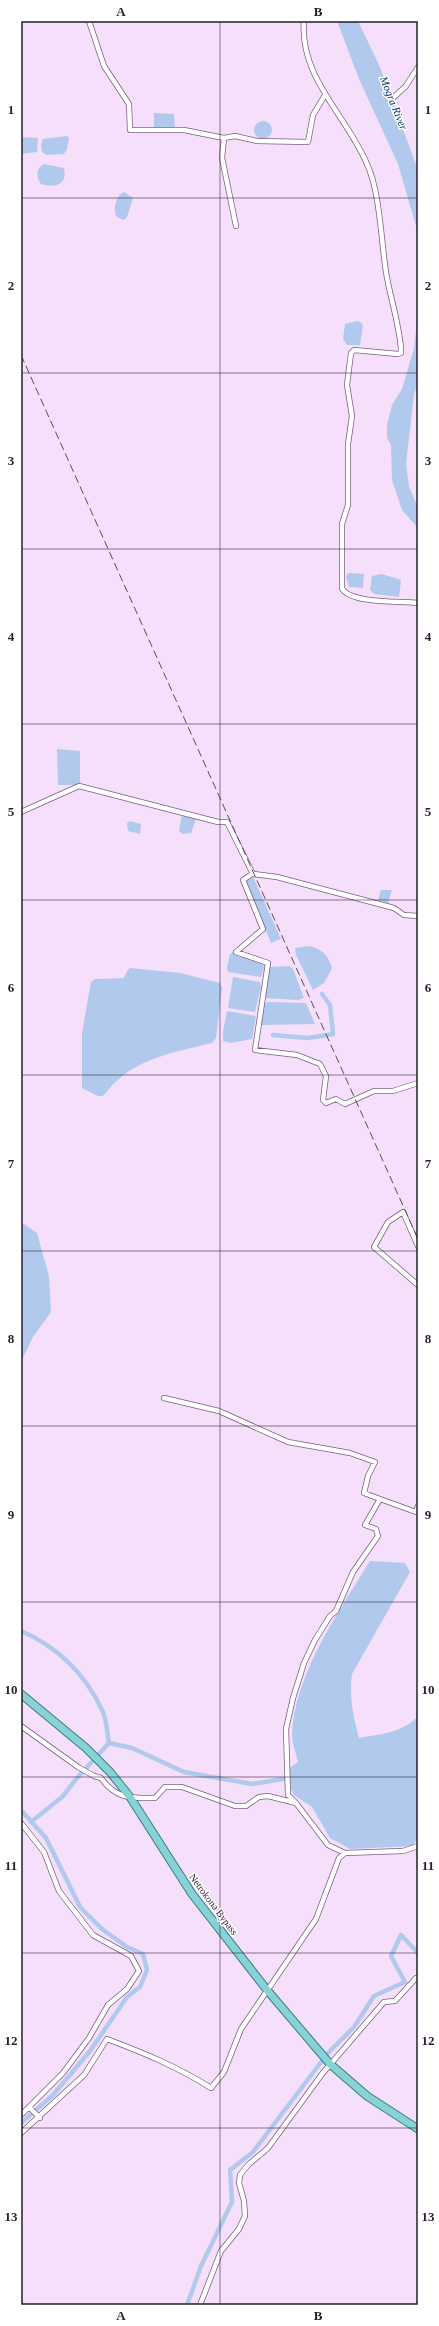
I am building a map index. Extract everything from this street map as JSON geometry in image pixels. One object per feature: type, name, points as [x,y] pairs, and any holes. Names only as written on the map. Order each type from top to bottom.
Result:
[{"type":"main road","name":"Netrokona Bypass","points":[[21,1694],[89,1751],[130,1797],[192,1894],[267,1990],[330,2064]]},
{"type":"main road","points":[[330,2064],[367,2096],[418,2128]]},
{"type":"street","points":[[89,21],[104,66],[129,104],[130,130],[184,130],[221,136],[224,138],[235,136],[257,141],[308,142],[314,115],[325,95]]},
{"type":"street","points":[[304,21],[305,38],[310,59],[325,95],[367,164],[374,192],[391,300],[401,349],[401,353],[398,354],[364,350],[354,350],[351,353],[347,386],[352,416],[348,444],[348,505],[342,524],[342,588],[345,593],[370,600],[418,603]]},
{"type":"street","points":[[393,98],[406,86],[418,67]]},
{"type":"street","points":[[224,138],[222,158],[236,226]]},
{"type":"street","points":[[21,812],[78,786],[215,821],[227,822],[252,874]]},
{"type":"street","points":[[418,916],[408,916],[394,908],[289,880],[252,874],[243,880],[263,929],[236,952],[268,963],[255,1050],[297,1055],[320,1064],[326,1076],[323,1100],[326,1102],[336,1099],[345,1104],[374,1091],[393,1091],[418,1083]]},
{"type":"street","points":[[418,1246],[403,1212],[388,1222],[374,1247],[418,1285]]},
{"type":"street","points":[[164,1398],[219,1411],[288,1442],[350,1453],[375,1462],[368,1476],[364,1493],[416,1512],[418,1506]]},
{"type":"street","points":[[380,1499],[365,1525],[376,1529],[378,1536],[353,1572],[336,1611],[330,1616],[315,1640],[304,1663],[293,1698],[286,1729],[288,1795],[296,1803],[328,1845],[345,1854],[403,1852],[418,1846]]},
{"type":"street","points":[[21,1726],[78,1767],[94,1776],[101,1778],[110,1790],[130,1797],[155,1798],[166,1787],[182,1788],[235,1806],[246,1806],[259,1797],[268,1796],[296,1803]]},
{"type":"street","points":[[21,1823],[44,1852],[59,1891],[93,1935],[131,1956],[139,1971],[127,1989],[108,2005],[89,2038],[63,2073],[30,2108],[21,2115]]},
{"type":"street","points":[[21,2133],[40,2118],[84,2075],[107,2039],[186,2071],[212,2088],[224,2072],[241,2029],[316,1919],[339,1858],[345,1854]]},
{"type":"street","points":[[200,2305],[221,2251],[240,2229],[245,2216],[244,2201],[239,2183],[240,2175],[248,2165],[260,2156],[276,2138],[302,2100],[330,2064],[384,2002],[395,2001],[416,1978],[418,1979]]},
{"type":"street","points":[[30,2108],[40,2118]]},
{"type":"water","points":[[337,21],[358,21],[380,67],[418,170],[418,233],[398,164],[359,79]]},
{"type":"water","points":[[154,113],[174,114],[175,129],[154,129]]},
{"type":"water","points":[[263,121],[269,124],[272,130],[269,136],[263,139],[257,136],[254,130],[257,124]]},
{"type":"water","points":[[67,136],[69,138],[67,149],[64,154],[47,155],[42,152],[41,144],[43,139]]},
{"type":"water","points":[[21,137],[38,138],[37,152],[21,154]]},
{"type":"water","points":[[44,164],[64,168],[65,174],[62,182],[51,186],[41,184],[38,179],[38,171]]},
{"type":"water","points":[[124,192],[133,198],[127,217],[124,220],[117,217],[115,207],[117,199]]},
{"type":"water","points":[[418,313],[418,380],[414,395],[406,464],[409,487],[418,507],[418,528],[402,510],[392,480],[391,445],[387,438],[387,425],[392,405],[402,389],[414,348]]},
{"type":"water","points":[[358,321],[363,324],[360,345],[347,345],[343,339],[345,324]]},
{"type":"water","points":[[349,573],[364,574],[363,588],[349,587],[346,576]]},
{"type":"water","points":[[382,574],[401,580],[399,597],[374,594],[370,590],[372,576]]},
{"type":"water","points":[[57,749],[80,751],[80,785],[58,785]]},
{"type":"water","points":[[182,814],[196,819],[191,833],[183,834],[179,831]]},
{"type":"water","points":[[130,821],[141,824],[140,834],[128,831],[127,823]]},
{"type":"water","points":[[253,877],[281,939],[271,943],[246,882]]},
{"type":"water","points":[[381,890],[392,890],[388,903],[378,900]]},
{"type":"water","points":[[310,946],[318,949],[324,954],[329,960],[332,968],[324,983],[313,990],[296,955],[295,948]]},
{"type":"water","points":[[233,952],[263,963],[264,968],[261,977],[228,972],[227,967],[230,954]]},
{"type":"water","points":[[289,966],[293,969],[304,998],[298,1000],[264,998],[270,967]]},
{"type":"water","points":[[130,968],[180,973],[220,983],[222,988],[216,1038],[212,1043],[150,1060],[127,1072],[103,1096],[98,1096],[82,1088],[82,1033],[91,982],[95,979],[124,978]]},
{"type":"water","points":[[233,977],[260,982],[261,987],[255,1012],[228,1008]]},
{"type":"water","points":[[263,1003],[306,1003],[315,1024],[261,1025]]},
{"type":"water","points":[[227,1011],[256,1016],[252,1039],[231,1043],[223,1041]]},
{"type":"water","points":[[21,1222],[37,1233],[49,1276],[51,1312],[33,1337],[21,1362]]},
{"type":"water","points":[[370,1561],[405,1563],[410,1572],[352,1674],[351,1699],[353,1714],[359,1738],[391,1732],[412,1722],[418,1716],[418,1838],[412,1846],[350,1849],[330,1838],[312,1807],[294,1795],[291,1789],[289,1768],[298,1762],[292,1735],[295,1712],[309,1667],[332,1622]]},
{"type":"waterway","points":[[273,1035],[308,1038],[333,1034],[330,1005],[322,994]]},
{"type":"waterway","points":[[21,1631],[34,1637],[58,1653],[88,1685],[104,1714],[109,1743]]},
{"type":"waterway","points":[[31,1822],[62,1797],[109,1743],[132,1748],[184,1772],[252,1784],[283,1779]]},
{"type":"waterway","points":[[21,1810],[46,1838],[80,1907],[102,1929],[127,1947],[143,1954],[147,1970],[140,1987],[127,1997],[90,2051],[53,2095],[21,2123]]},
{"type":"waterway","points":[[187,2305],[201,2266],[232,2202],[230,2170],[253,2152],[328,2053],[354,2027],[374,1996],[405,1982],[391,1956],[401,1935],[418,1953]]},
{"type":"railway","points":[[21,355],[418,1239]]},
{"type":"water label","name":"Mogra River","points":[[394,103]]}]
